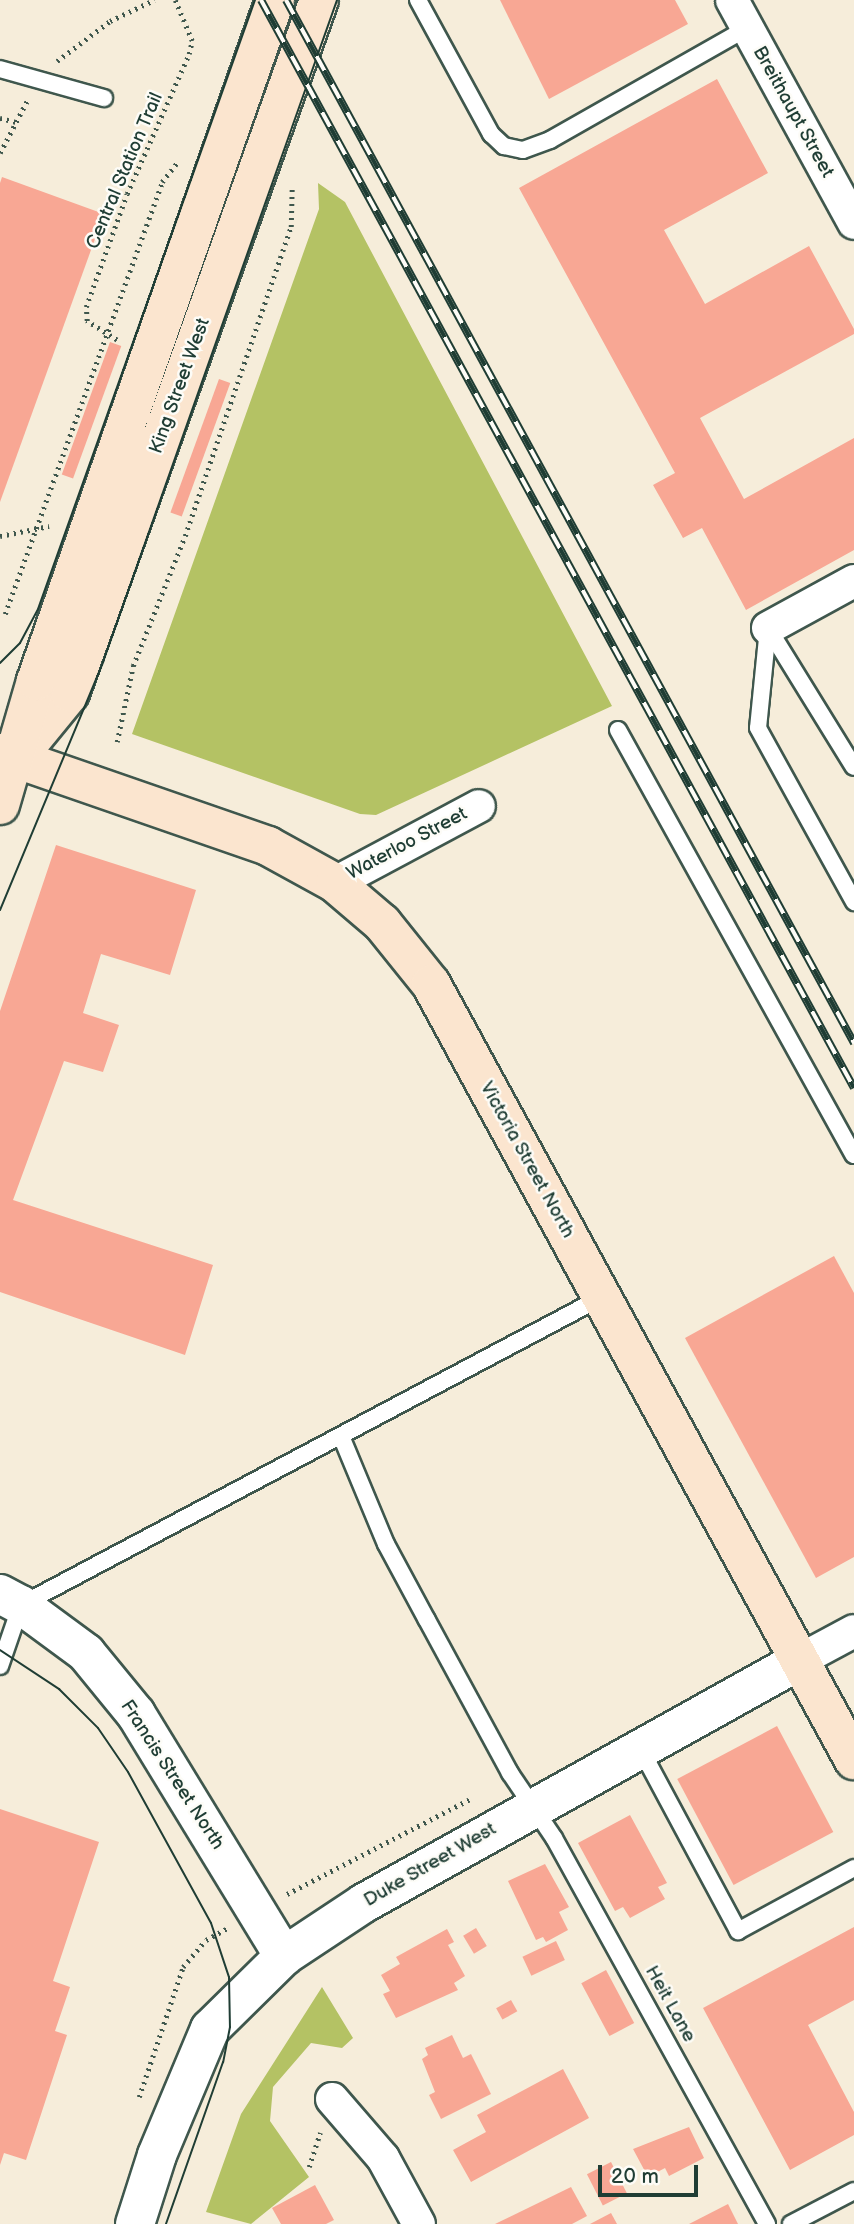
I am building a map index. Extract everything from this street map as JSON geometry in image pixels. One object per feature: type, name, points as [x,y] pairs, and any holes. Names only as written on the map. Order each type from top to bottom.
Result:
[{"type":"main road","name":"King Street West","points":[[0,805],[8,755],[275,0]]},
{"type":"main road","name":"King Street West","points":[[8,755],[70,693],[319,0]]},
{"type":"main road","name":"Victoria Street North","points":[[8,755],[268,846],[335,883],[382,923],[431,984],[854,1760]]},
{"type":"street","name":"Breithaupt Street","points":[[732,0],[854,223]]},
{"type":"street","points":[[768,628],[854,581]]},
{"type":"street","name":"Waterloo Street","points":[[335,883],[479,806]]},
{"type":"street","name":"Francis Street North","points":[[11,1599],[86,1653],[136,1714],[284,1955]]},
{"type":"street","name":"Duke Street West","points":[[135,2224],[157,2155],[209,2029],[284,1955],[355,1908],[534,1806],[854,1631]]},
{"type":"street","points":[[332,2099],[383,2158],[419,2224]]},
{"type":"lane","points":[[418,0],[491,134],[504,146],[523,150],[550,140],[747,28]]},
{"type":"lane","points":[[0,69],[104,98]]},
{"type":"lane","points":[[768,628],[854,767]]},
{"type":"lane","points":[[768,628],[758,728],[854,902]]},
{"type":"lane","points":[[618,730],[854,1155]]},
{"type":"lane","points":[[0,1666],[11,1599],[341,1436],[602,1297]]},
{"type":"lane","name":"Heit Lane","points":[[341,1436],[386,1544],[510,1773],[534,1806],[767,2224]]},
{"type":"lane","points":[[640,1748],[738,1931],[854,1868]]},
{"type":"lane","points":[[791,2224],[854,2191]]},
{"type":"path","name":"Central Station Trail","points":[[118,341],[87,321],[86,307],[127,194],[190,54],[192,41],[174,0]]},
{"type":"path","points":[[0,118],[16,122]]},
{"type":"path","points":[[5,614],[162,182],[182,157]]},
{"type":"path","points":[[117,742],[133,666],[186,536],[291,227],[292,185]]},
{"type":"path","points":[[0,536],[49,526]]},
{"type":"path","points":[[135,2108],[183,1967],[205,1940]]},
{"type":"green space","points":[[318,183],[345,202],[612,706],[376,815],[360,814],[132,734],[319,209]]},
{"type":"green space","points":[[322,1987],[353,2038],[342,2048],[311,2043],[273,2087],[270,2121],[309,2177],[251,2224],[206,2212],[241,2114]]},
{"type":"building","points":[[500,0],[675,0],[688,24],[549,99]]},
{"type":"building","points":[[717,79],[768,173],[664,230],[705,304],[809,246],[854,329],[854,334],[700,418],[744,499],[854,438],[854,550],[746,610],[702,528],[683,538],[653,485],[675,473],[519,188]]},
{"type":"building","points":[[2,177],[104,214],[0,502],[0,183]]},
{"type":"building","points":[[110,342],[121,346],[73,479],[62,474]]},
{"type":"building","points":[[219,379],[230,383],[182,517],[170,512]]},
{"type":"building","points":[[56,845],[196,890],[170,975],[101,954],[83,1013],[119,1025],[103,1072],[64,1061],[13,1200],[213,1265],[185,1355],[0,1292],[0,1011]]},
{"type":"building","points":[[834,1256],[854,1293],[854,1557],[816,1578],[685,1338]]},
{"type":"building","points":[[777,1726],[833,1832],[734,1885],[677,1779]]},
{"type":"building","points":[[0,1809],[99,1842],[53,1981],[70,1987],[55,2031],[67,2035],[26,2160],[4,2153],[0,2165]]},
{"type":"building","points":[[630,1815],[667,1883],[658,1887],[665,1899],[630,1918],[623,1907],[615,1911],[578,1843]]},
{"type":"building","points":[[545,1864],[569,1907],[559,1912],[568,1930],[546,1942],[543,1937],[536,1940],[508,1881]]},
{"type":"building","points":[[854,1927],[854,2000],[808,2025],[854,2112],[854,2135],[790,2170],[703,2008]]},
{"type":"building","points":[[476,1928],[487,1946],[474,1954],[463,1936]]},
{"type":"building","points":[[447,1929],[454,1942],[448,1945],[465,1976],[454,1983],[458,1990],[396,2018],[383,1994],[390,1991],[381,1975],[400,1964],[396,1957]]},
{"type":"building","points":[[556,1941],[565,1960],[531,1976],[522,1957]]},
{"type":"building","points":[[606,1970],[634,2023],[609,2036],[581,1983]]},
{"type":"building","points":[[511,2000],[517,2011],[502,2020],[496,2008]]},
{"type":"building","points":[[452,2035],[463,2058],[471,2054],[491,2094],[441,2119],[429,2095],[435,2092],[422,2059],[428,2055],[425,2048]]},
{"type":"building","points":[[563,2069],[589,2118],[471,2182],[453,2150],[486,2132],[477,2115]]},
{"type":"building","points":[[689,2127],[704,2158],[669,2176],[665,2168],[648,2177],[633,2149]]},
{"type":"building","points":[[611,2162],[627,2193],[603,2205],[587,2174]]},
{"type":"building","points":[[315,2185],[334,2220],[326,2224],[281,2224],[272,2208]]},
{"type":"building","points":[[571,2187],[587,2216],[572,2224],[495,2224]]},
{"type":"building","points":[[728,2204],[738,2224],[689,2224]]},
{"type":"building","points":[[611,2213],[617,2224],[590,2224]]},
{"type":"tram line","points":[[0,663],[20,643],[38,609],[255,0]]},
{"type":"tram line","points":[[0,910],[103,662],[337,0]]},
{"type":"tram line","points":[[0,1650],[59,1689],[98,1728],[128,1772],[211,1923],[229,1977],[230,2027],[223,2062],[166,2224]]},
{"type":"railway","points":[[261,0],[854,1088]]},
{"type":"railway","points":[[286,0],[854,1043]]}]
